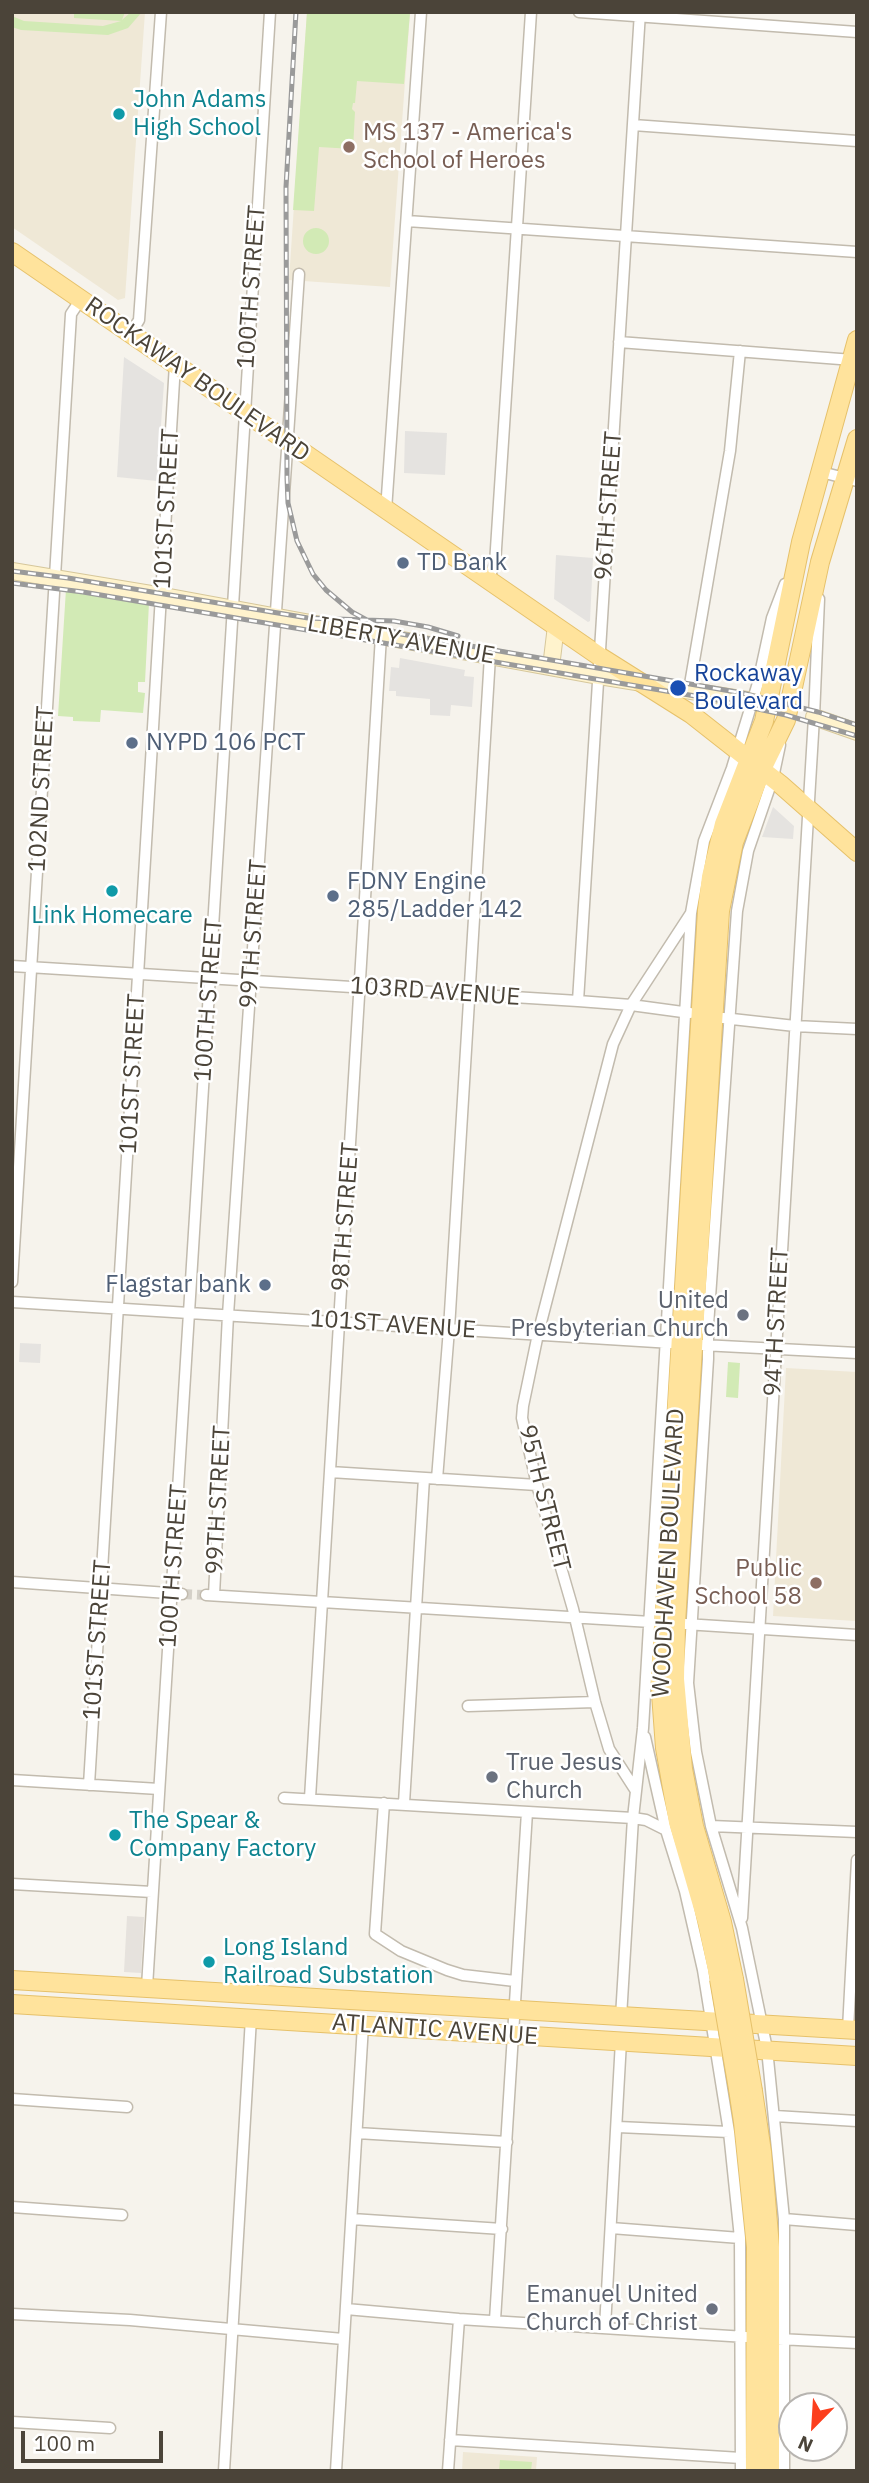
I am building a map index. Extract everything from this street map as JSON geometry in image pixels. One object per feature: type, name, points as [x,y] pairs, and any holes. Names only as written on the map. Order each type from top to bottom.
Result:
[{"type":"main road","name":"ROCKAWAY BOULEVARD","points":[[12,252],[599,656],[691,714],[756,764],[857,852]]},
{"type":"main road","points":[[756,764],[760,702],[857,340]]},
{"type":"main road","points":[[756,764],[788,715],[820,562],[851,480],[857,439]]},
{"type":"main road","name":"WOODHAVEN BOULEVARD","points":[[755,2471],[764,2338],[768,2211],[727,1979],[722,1922],[694,1826],[682,1769],[669,1623],[670,1507],[687,1344],[697,1302],[711,877],[724,824],[756,764]]},
{"type":"main road","name":"WOODHAVEN BOULEVARD","points":[[669,1623],[707,1016]]},
{"type":"main road","points":[[697,1302],[712,1264]]},
{"type":"main road","points":[[653,1532],[670,1507]]},
{"type":"main road","name":"ATLANTIC AVENUE","points":[[12,1980],[852,2030]]},
{"type":"main road","name":"ATLANTIC AVENUE","points":[[12,2004],[857,2056]]},
{"type":"main road","name":"WOODHAVEN BOULEVARD","points":[[764,2338],[770,2471]]},
{"type":"street","points":[[131,334],[139,320],[161,12]]},
{"type":"street","name":"100TH STREET","points":[[147,1987],[159,1789],[177,1594],[190,1313],[271,12]]},
{"type":"street","points":[[386,510],[421,12]]},
{"type":"street","points":[[488,579],[495,564],[530,12]]},
{"type":"street","points":[[579,12],[640,14],[857,32]]},
{"type":"street","name":"96TH STREET","points":[[578,1001],[640,14]]},
{"type":"street","points":[[633,125],[857,141]]},
{"type":"street","points":[[407,221],[857,252]]},
{"type":"street","name":"99TH STREET","points":[[299,274],[210,1595],[322,1601]]},
{"type":"street","name":"102ND STREET","points":[[12,1282],[71,314],[81,299]]},
{"type":"street","points":[[619,342],[853,360]]},
{"type":"street","points":[[689,690],[730,451],[740,351]]},
{"type":"street","name":"101ST STREET","points":[[89,1785],[175,364]]},
{"type":"street","points":[[821,472],[851,480]]},
{"type":"street","name":"94TH STREET","points":[[742,1927],[814,717],[820,562]]},
{"type":"street","name":"LIBERTY AVENUE","points":[[12,571],[598,676],[760,702],[788,715]]},
{"type":"street","points":[[551,667],[556,626]]},
{"type":"street","name":"98TH STREET","points":[[310,1798],[381,636]]},
{"type":"street","points":[[438,1479],[490,656]]},
{"type":"street","points":[[814,717],[857,732]]},
{"type":"street","name":"WOODHAVEN BOULEVARD","points":[[707,1016],[737,911],[752,839],[756,764],[732,768],[704,841],[691,913],[707,1016],[712,1264],[687,1344],[653,1532],[669,1623],[688,1683],[696,1752],[711,1826],[742,1927],[767,2049],[775,2116],[784,2219],[741,2458],[741,2471]]},
{"type":"street","name":"95TH STREET","points":[[636,1791],[609,1749],[537,1485],[522,1418],[538,1334],[610,1053],[619,1027],[691,913]]},
{"type":"street","name":"103RD AVENUE","points":[[12,966],[632,1005],[795,1026],[857,1030]]},
{"type":"street","name":"101ST AVENUE","points":[[12,1302],[857,1353]]},
{"type":"street","points":[[330,1472],[537,1485]]},
{"type":"street","points":[[404,1803],[424,1478]]},
{"type":"street","points":[[12,1582],[177,1594]]},
{"type":"street","points":[[322,1601],[857,1635]]},
{"type":"street","name":"WOODHAVEN BOULEVARD","points":[[636,1791],[643,1728],[669,1623]]},
{"type":"street","points":[[468,1706],[595,1702]]},
{"type":"street","name":"WOODHAVEN BOULEVARD","points":[[643,1728],[703,1970],[729,2132],[740,2238],[764,2338],[785,2471]]},
{"type":"street","points":[[12,1780],[159,1789]]},
{"type":"street","points":[[621,2017],[636,1791]]},
{"type":"street","points":[[284,1798],[646,1819],[666,1829]]},
{"type":"street","points":[[384,1803],[375,1934],[401,1951],[447,1970],[463,1975],[515,1981]]},
{"type":"street","points":[[495,2320],[527,1812]]},
{"type":"street","points":[[711,1826],[857,1832]]},
{"type":"street","points":[[852,2030],[857,1860]]},
{"type":"street","points":[[12,1884],[152,1892]]},
{"type":"street","points":[[224,2471],[251,2018]]},
{"type":"street","points":[[336,2471],[363,2025]]},
{"type":"street","points":[[606,2327],[621,2041]]},
{"type":"street","points":[[12,2099],[127,2107]]},
{"type":"street","points":[[775,2116],[857,2121]]},
{"type":"street","points":[[618,2127],[729,2132]]},
{"type":"street","points":[[357,2133],[507,2142]]},
{"type":"street","points":[[12,2207],[121,2215]]},
{"type":"street","points":[[352,2219],[502,2229]]},
{"type":"street","points":[[784,2219],[857,2225]]},
{"type":"street","points":[[611,2228],[740,2238]]},
{"type":"street","points":[[346,2309],[459,2319],[857,2343]]},
{"type":"street","points":[[12,2314],[233,2328],[343,2339]]},
{"type":"street","points":[[448,2471],[459,2319]]},
{"type":"street","points":[[12,2423],[110,2428]]},
{"type":"street","points":[[450,2440],[741,2458]]},
{"type":"shaded area","points":[[12,12],[145,12],[125,298],[118,300],[12,227]]},
{"type":"shaded area","name":"MS 137 - America's School of Heroes","points":[[307,12],[410,13],[390,287],[289,280]]},
{"type":"shaded area","points":[[124,357],[164,383],[157,481],[117,477]]},
{"type":"shaded area","points":[[405,431],[447,433],[445,475],[404,473]]},
{"type":"shaded area","points":[[556,555],[593,558],[588,622],[554,599]]},
{"type":"shaded area","points":[[400,658],[465,670],[464,676],[474,677],[472,707],[451,705],[450,716],[430,715],[430,699],[396,696],[396,691],[389,691],[391,667],[399,668]]},
{"type":"shaded area","points":[[773,807],[794,826],[793,839],[762,837]]},
{"type":"shaded area","points":[[20,1343],[41,1344],[40,1363],[19,1362]]},
{"type":"shaded area","points":[[786,1368],[857,1372],[856,1621],[773,1616]]},
{"type":"shaded area","points":[[127,1916],[144,1917],[141,1973],[124,1972]]},
{"type":"shaded area","points":[[463,2452],[537,2457],[536,2471],[462,2471]]},
{"type":"green space","points":[[36,12],[125,12],[122,20],[131,12],[142,12],[128,28],[108,35],[21,30],[12,27],[12,16],[24,21],[103,26],[121,21]]},
{"type":"green space","points":[[307,12],[410,13],[404,84],[357,81],[352,109],[355,112],[353,149],[319,147],[314,211],[293,210]]},
{"type":"green space","points":[[316,228],[325,232],[329,241],[325,250],[316,254],[307,250],[303,241],[307,232]]},
{"type":"green space","points":[[66,589],[149,603],[145,682],[138,682],[138,692],[145,693],[143,713],[101,710],[100,722],[73,721],[73,717],[58,716]]},
{"type":"green space","points":[[728,1362],[740,1363],[738,1398],[726,1397]]},
{"type":"green space","points":[[500,2460],[532,2462],[531,2471],[499,2471]]},
{"type":"tunnel","points":[[182,1594],[206,1595]]},
{"type":"railway","points":[[296,12],[286,187],[287,478],[288,503],[297,541],[313,574],[326,590],[352,612],[401,634],[742,693],[857,725]]},
{"type":"railway","points":[[12,571],[308,618],[394,621],[458,636]]},
{"type":"railway","points":[[12,583],[83,592],[707,698],[786,715],[857,736]]},
{"type":"place","name":"John Adams High School","points":[[119,114]]},
{"type":"place","name":"MS 137 - America's School of Heroes","points":[[349,147]]},
{"type":"place","name":"TD Bank","points":[[403,563]]},
{"type":"place","name":"Rockaway Boulevard","points":[[678,688]]},
{"type":"place","name":"NYPD 106 PCT","points":[[132,743]]},
{"type":"place","name":"Link Homecare","points":[[112,891]]},
{"type":"place","name":"FDNY Engine 285/Ladder 142","points":[[333,896]]},
{"type":"place","name":"Flagstar bank","points":[[265,1285]]},
{"type":"place","name":"United Presbyterian Church","points":[[743,1315]]},
{"type":"place","name":"Public School 58","points":[[816,1583]]},
{"type":"place","name":"True Jesus Church","points":[[492,1777]]},
{"type":"place","name":"The Spear & Company Factory","points":[[115,1835]]},
{"type":"place","name":"Long Island Railroad Substation","points":[[209,1962]]},
{"type":"place","name":"Emanuel United Church of Christ","points":[[712,2309]]}]
